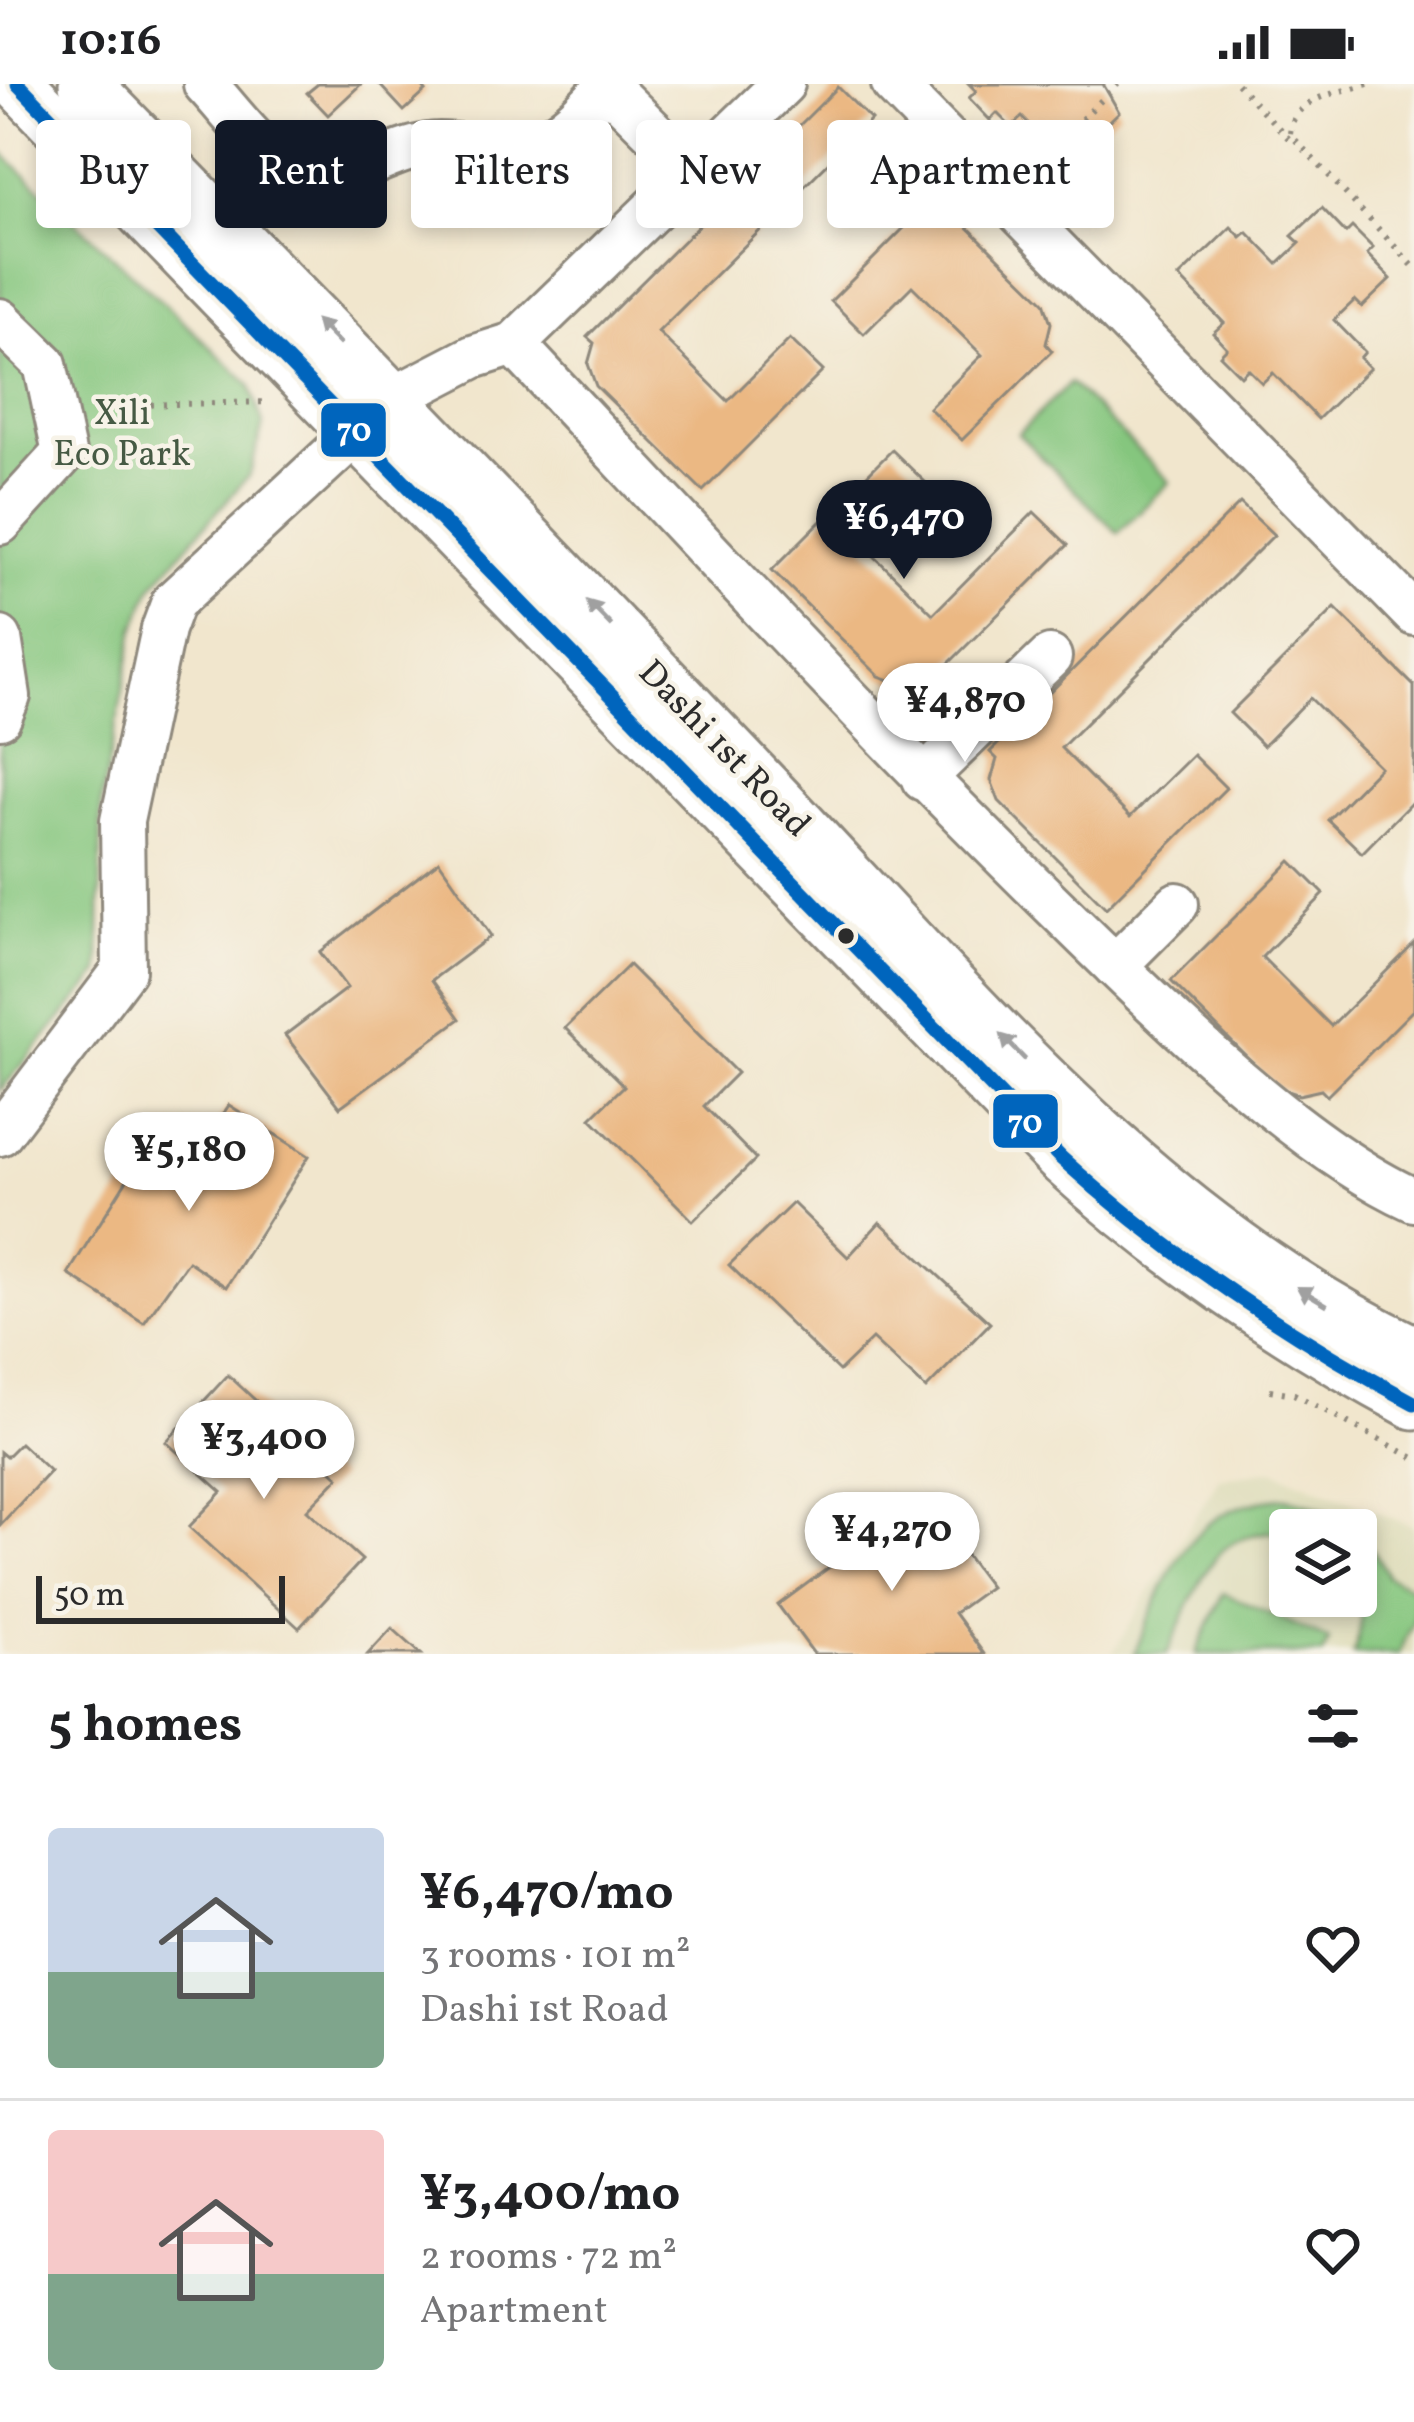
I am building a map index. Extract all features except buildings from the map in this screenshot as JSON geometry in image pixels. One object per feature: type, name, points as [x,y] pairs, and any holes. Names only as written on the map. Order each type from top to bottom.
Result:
[{"type":"main road","name":"Dashi 1st Road","points":[[18,84],[360,410],[1125,1157],[1236,1247],[1414,1352]]},
{"type":"main road","name":"Dashi 1st Road","points":[[85,84],[360,410],[1060,1157],[1112,1204],[1250,1306],[1414,1403]]},
{"type":"street","points":[[205,84],[270,154],[314,175],[339,176],[421,146],[498,151],[539,143],[574,121],[608,85],[643,120]]},
{"type":"street","points":[[746,120],[783,84]]},
{"type":"street","points":[[893,84],[929,120]]},
{"type":"street","points":[[0,1134],[124,970],[122,820],[173,602],[360,410],[473,357],[514,344],[636,226]]},
{"type":"street","points":[[1035,228],[1414,614]]},
{"type":"street","points":[[0,320],[45,364],[64,453],[0,524]]},
{"type":"street","points":[[514,344],[923,779],[1115,967],[1307,1132],[1414,1200]]},
{"type":"street","points":[[0,638],[9,696],[0,717]]},
{"type":"street","points":[[923,779],[1050,657]]},
{"type":"street","points":[[1115,967],[1177,904]]},
{"type":"street","points":[[0,1083],[44,1074]]},
{"type":"path","points":[[1081,120],[1118,84]]},
{"type":"path","points":[[1237,84],[1414,267]]},
{"type":"path","points":[[1299,148],[1290,134],[1292,118],[1301,104],[1368,84]]},
{"type":"path","points":[[56,407],[360,410]]},
{"type":"path","points":[[1270,1390],[1294,1394],[1414,1458]]},
{"type":"shaded area","points":[[1273,1470],[1369,1509],[1269,1509],[1269,1617],[1377,1617],[1377,1512],[1414,1527],[1414,1654],[1112,1654],[1219,1478]]},
{"type":"green space","name":"Xili Eco Park","points":[[0,151],[36,185],[36,228],[83,228],[250,384],[263,424],[250,474],[152,586],[135,629],[101,802],[100,973],[0,1091]]},
{"type":"green space","points":[[1070,383],[1170,482],[1118,533],[1018,434]]},
{"type":"green space","points":[[1284,1498],[1323,1509],[1269,1509],[1269,1532],[1231,1544],[1215,1559],[1167,1654],[1134,1654],[1185,1549],[1202,1529],[1251,1503]]},
{"type":"green space","points":[[1377,1558],[1388,1577],[1414,1589],[1414,1620],[1399,1654],[1353,1654],[1361,1617],[1377,1617]]},
{"type":"green space","points":[[1223,1593],[1329,1640],[1322,1654],[1196,1654]]},
{"type":"transit line","name":"70","points":[[18,84],[1060,1157],[1230,1291],[1320,1350],[1414,1403]]}]
